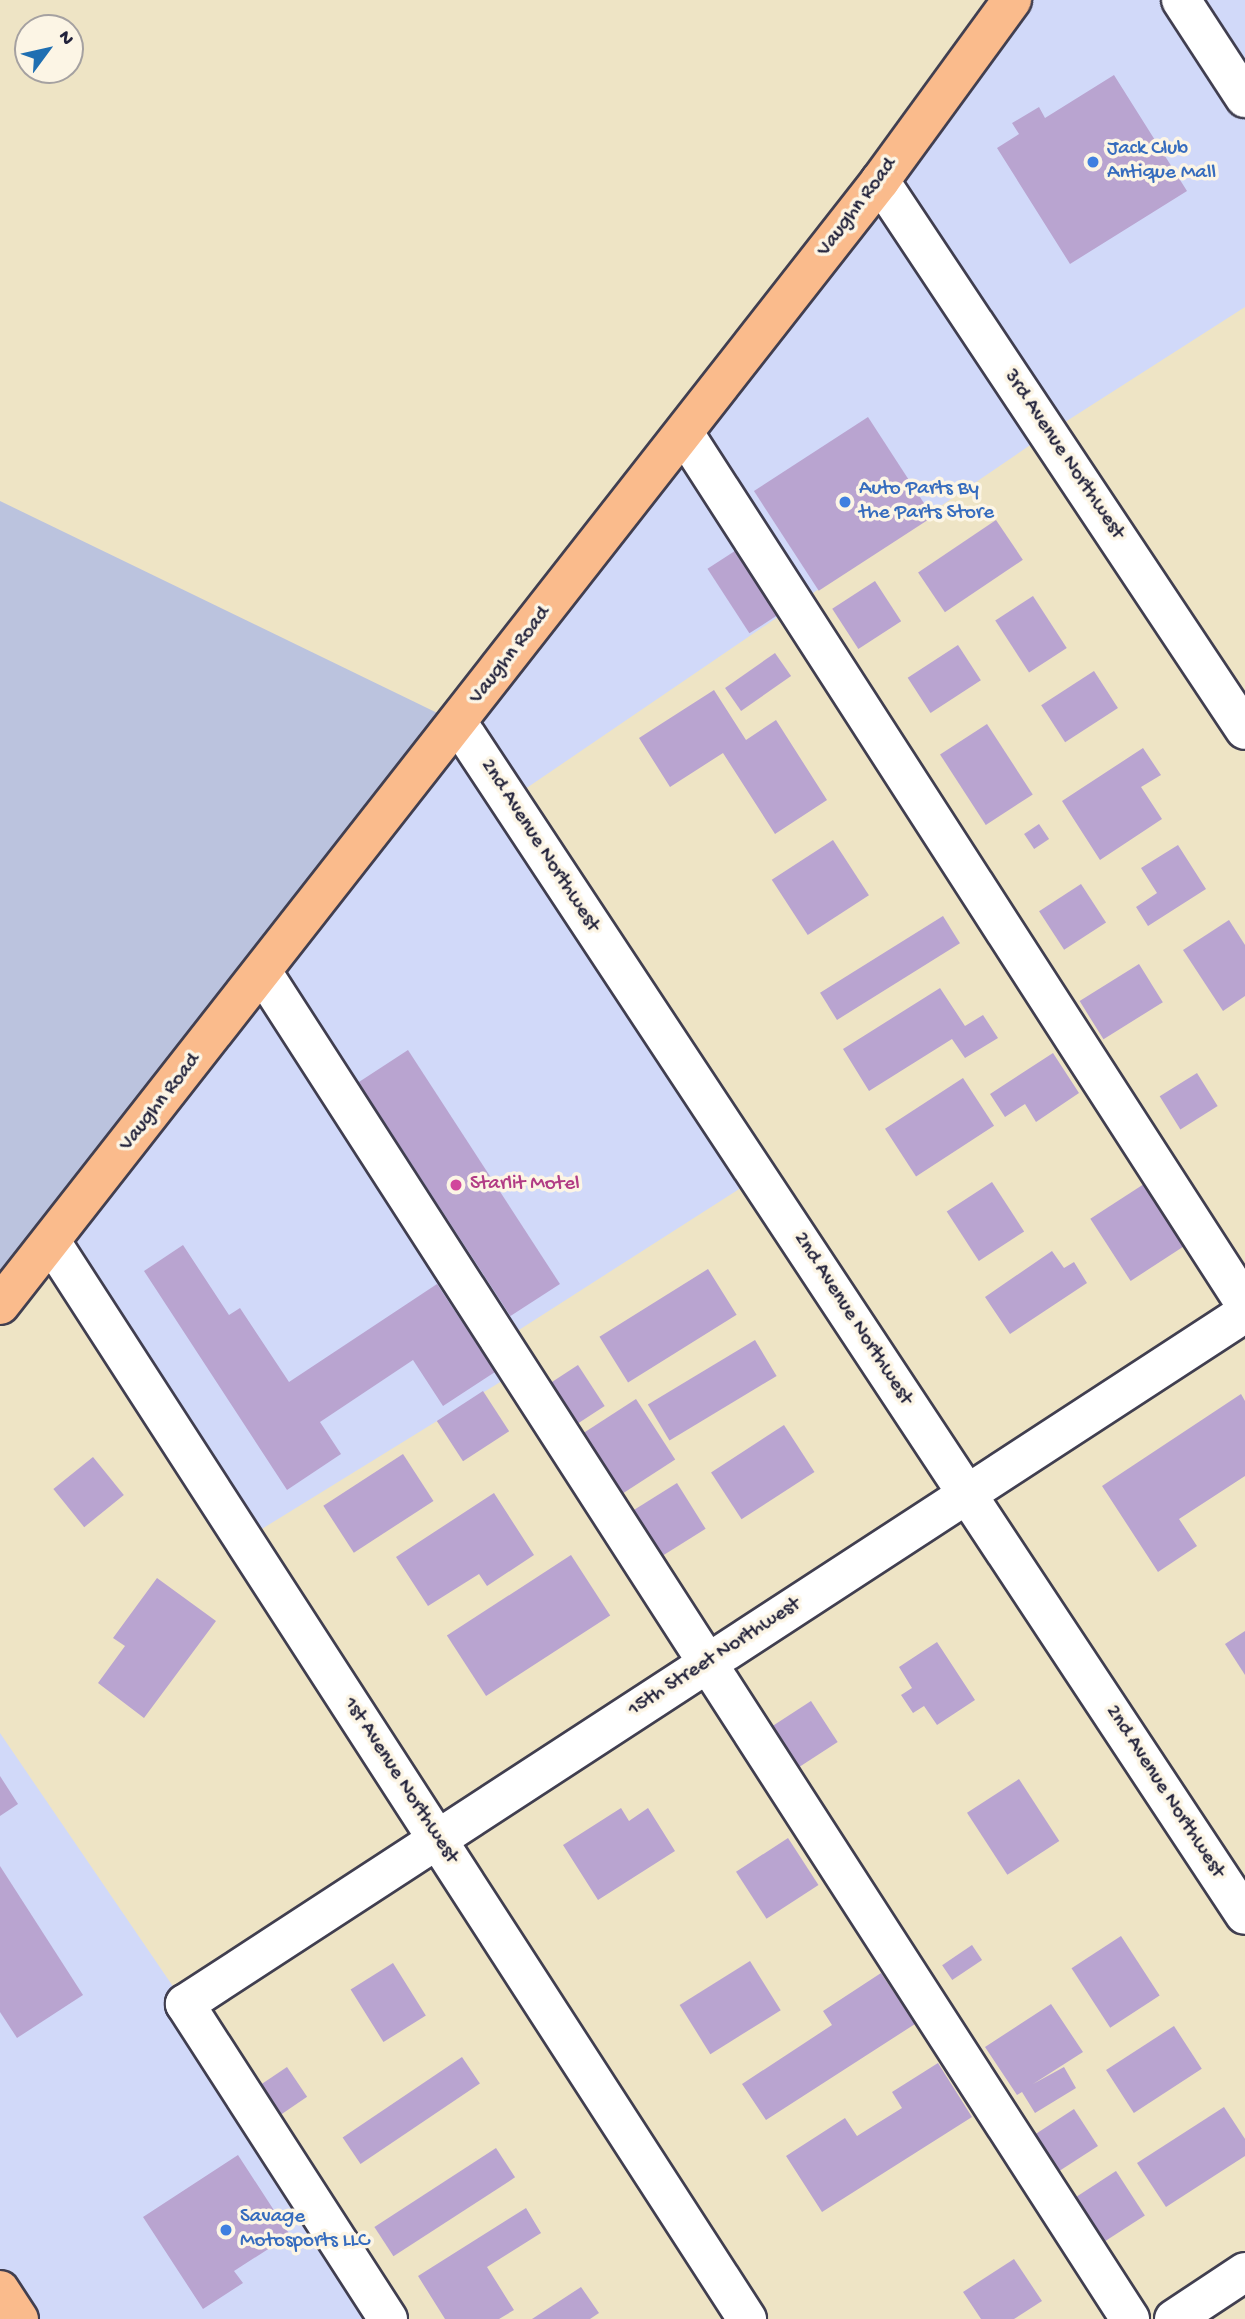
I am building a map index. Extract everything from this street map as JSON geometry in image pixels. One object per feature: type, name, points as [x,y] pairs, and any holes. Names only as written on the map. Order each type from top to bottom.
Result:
[{"type":"main road","name":"Vaughn Road","points":[[0,1306],[880,181],[1012,0]]},
{"type":"main road","points":[[0,2290],[19,2319]]},
{"type":"street","points":[[1181,0],[1245,98]]},
{"type":"street","name":"3rd Avenue Northwest","points":[[880,181],[1245,730]]},
{"type":"street","points":[[684,433],[1245,1304]]},
{"type":"street","name":"2nd Avenue Northwest","points":[[458,723],[1245,1915]]},
{"type":"street","points":[[263,973],[705,1664],[1130,2319]]},
{"type":"street","name":"1st Avenue Northwest","points":[[52,1242],[747,2319]]},
{"type":"street","name":"15th Street Northwest","points":[[388,2319],[185,2004],[436,1837],[968,1496],[1245,1314]]},
{"type":"street","points":[[1174,2319],[1245,2272]]},
{"type":"shaded area","points":[[1012,0],[1245,0],[1245,307],[1048,433],[509,800],[758,1177],[500,1342],[518,1371],[244,1540],[52,1243]]},
{"type":"shaded area","points":[[0,501],[458,723],[0,1311]]},
{"type":"shaded area","points":[[0,1733],[185,2004],[388,2319],[19,2319],[0,2289]]},
{"type":"building","points":[[1114,75],[1187,191],[1070,264],[997,148],[1019,134],[1012,123],[1039,107],[1045,118]]},
{"type":"building","points":[[868,417],[933,517],[819,591],[754,491]]},
{"type":"building","points":[[996,520],[1023,560],[945,612],[918,573]]},
{"type":"building","points":[[741,547],[783,612],[749,633],[707,569]]},
{"type":"building","points":[[875,581],[901,621],[858,649],[832,609]]},
{"type":"building","points":[[1033,596],[1067,648],[1029,673],[995,621]]},
{"type":"building","points":[[958,645],[981,680],[931,713],[908,678]]},
{"type":"building","points":[[775,653],[791,676],[741,711],[725,688]]},
{"type":"building","points":[[1094,671],[1118,708],[1065,742],[1041,705]]},
{"type":"building","points":[[714,690],[746,740],[776,720],[827,800],[775,834],[723,753],[670,787],[639,738]]},
{"type":"building","points":[[987,724],[1033,794],[986,825],[940,754]]},
{"type":"building","points":[[1143,748],[1161,775],[1141,787],[1162,819],[1100,860],[1062,801]]},
{"type":"building","points":[[1039,824],[1049,839],[1034,849],[1024,834]]},
{"type":"building","points":[[833,840],[869,895],[808,935],[772,880]]},
{"type":"building","points":[[1178,845],[1206,889],[1148,926],[1136,907],[1157,893],[1141,868]]},
{"type":"building","points":[[1081,884],[1106,923],[1064,950],[1039,911]]},
{"type":"building","points":[[943,916],[960,943],[837,1020],[820,993]]},
{"type":"building","points":[[1229,920],[1245,945],[1245,996],[1223,1011],[1183,950]]},
{"type":"building","points":[[1139,964],[1163,1002],[1103,1039],[1080,1001]]},
{"type":"building","points":[[940,988],[965,1026],[983,1015],[998,1038],[965,1058],[952,1039],[869,1091],[843,1049]]},
{"type":"building","points":[[408,1050],[560,1284],[510,1316],[359,1082]]},
{"type":"building","points":[[1053,1053],[1079,1093],[1036,1122],[1025,1104],[1005,1117],[990,1094]]},
{"type":"building","points":[[1197,1073],[1218,1106],[1180,1129],[1160,1096]]},
{"type":"building","points":[[963,1078],[994,1126],[916,1176],[885,1129]]},
{"type":"building","points":[[992,1182],[1024,1231],[979,1261],[947,1211]]},
{"type":"building","points":[[1144,1184],[1184,1246],[1131,1281],[1090,1219]]},
{"type":"building","points":[[183,1245],[229,1315],[240,1308],[289,1382],[437,1284],[495,1372],[443,1406],[413,1360],[320,1422],[341,1454],[287,1490],[144,1271]]},
{"type":"building","points":[[1052,1251],[1064,1268],[1074,1262],[1087,1283],[1010,1334],[985,1297]]},
{"type":"building","points":[[708,1269],[737,1315],[628,1383],[599,1337]]},
{"type":"building","points":[[755,1340],[777,1376],[669,1440],[648,1404]]},
{"type":"building","points":[[578,1365],[605,1406],[574,1426],[547,1385]]},
{"type":"building","points":[[483,1391],[509,1431],[463,1461],[437,1421]]},
{"type":"building","points":[[1241,1394],[1245,1401],[1245,1476],[1179,1519],[1197,1546],[1158,1572],[1102,1486]]},
{"type":"building","points":[[636,1399],[675,1459],[622,1494],[582,1434]]},
{"type":"building","points":[[784,1425],[814,1472],[742,1519],[711,1472]]},
{"type":"building","points":[[403,1454],[433,1501],[354,1553],[323,1506]]},
{"type":"building","points":[[93,1457],[124,1495],[84,1527],[53,1489]]},
{"type":"building","points":[[677,1483],[706,1529],[658,1558],[630,1513]]},
{"type":"building","points":[[494,1493],[534,1555],[487,1586],[479,1574],[428,1606],[396,1557]]},
{"type":"building","points":[[571,1555],[610,1615],[486,1696],[447,1636]]},
{"type":"building","points":[[157,1578],[216,1621],[144,1718],[98,1683],[125,1646],[113,1638]]},
{"type":"building","points":[[1245,1631],[1245,1675],[1225,1644]]},
{"type":"building","points":[[937,1642],[975,1700],[937,1725],[924,1706],[913,1713],[901,1695],[912,1688],[899,1667]]},
{"type":"building","points":[[811,1701],[838,1742],[796,1769],[769,1728]]},
{"type":"building","points":[[0,1776],[18,1804],[0,1816]]},
{"type":"building","points":[[1019,1779],[1059,1841],[1007,1875],[967,1813]]},
{"type":"building","points":[[621,1808],[629,1821],[648,1808],[675,1851],[598,1900],[563,1845]]},
{"type":"building","points":[[788,1838],[818,1885],[767,1919],[736,1872]]},
{"type":"building","points":[[0,1866],[83,1995],[17,2038],[0,2012]]},
{"type":"building","points":[[1121,1936],[1160,1996],[1110,2028],[1072,1968]]},
{"type":"building","points":[[972,1945],[982,1960],[952,1980],[942,1965]]},
{"type":"building","points":[[750,1961],[781,2010],[710,2054],[680,2005]]},
{"type":"building","points":[[393,1963],[426,2016],[383,2042],[351,1989]]},
{"type":"building","points":[[881,1973],[915,2024],[766,2120],[742,2084],[832,2025],[823,2011]]},
{"type":"building","points":[[1051,2004],[1083,2052],[1033,2084],[1064,2067],[1076,2088],[1035,2113],[1022,2092],[1017,2095],[985,2047]]},
{"type":"building","points":[[1174,2026],[1202,2069],[1134,2113],[1106,2070]]},
{"type":"building","points":[[462,2057],[480,2084],[361,2164],[343,2138]]},
{"type":"building","points":[[938,2063],[972,2117],[822,2212],[786,2156],[845,2118],[857,2136],[902,2108],[892,2092]]},
{"type":"building","points":[[287,2067],[307,2097],[281,2114],[261,2084]]},
{"type":"building","points":[[1224,2107],[1245,2139],[1245,2156],[1166,2207],[1137,2163]]},
{"type":"building","points":[[1074,2109],[1098,2146],[1058,2172],[1034,2135]]},
{"type":"building","points":[[496,2148],[515,2177],[393,2256],[374,2227]]},
{"type":"building","points":[[238,2155],[290,2235],[234,2271],[243,2283],[203,2309],[143,2217]]},
{"type":"building","points":[[1116,2171],[1145,2215],[1100,2245],[1071,2200]]},
{"type":"building","points":[[526,2208],[541,2233],[487,2267],[514,2310],[499,2319],[445,2319],[418,2276]]},
{"type":"building","points":[[1014,2259],[1042,2301],[1014,2319],[981,2319],[963,2292]]},
{"type":"building","points":[[581,2287],[599,2313],[590,2319],[532,2319]]},
{"type":"place","name":"Jack Club Antique Mall","points":[[1093,162]]},
{"type":"place","name":"Auto Parts By the Parts Store","points":[[845,502]]},
{"type":"place","name":"Starlit Motel","points":[[456,1185]]},
{"type":"place","name":"Savage Motosports LLC","points":[[226,2230]]}]
